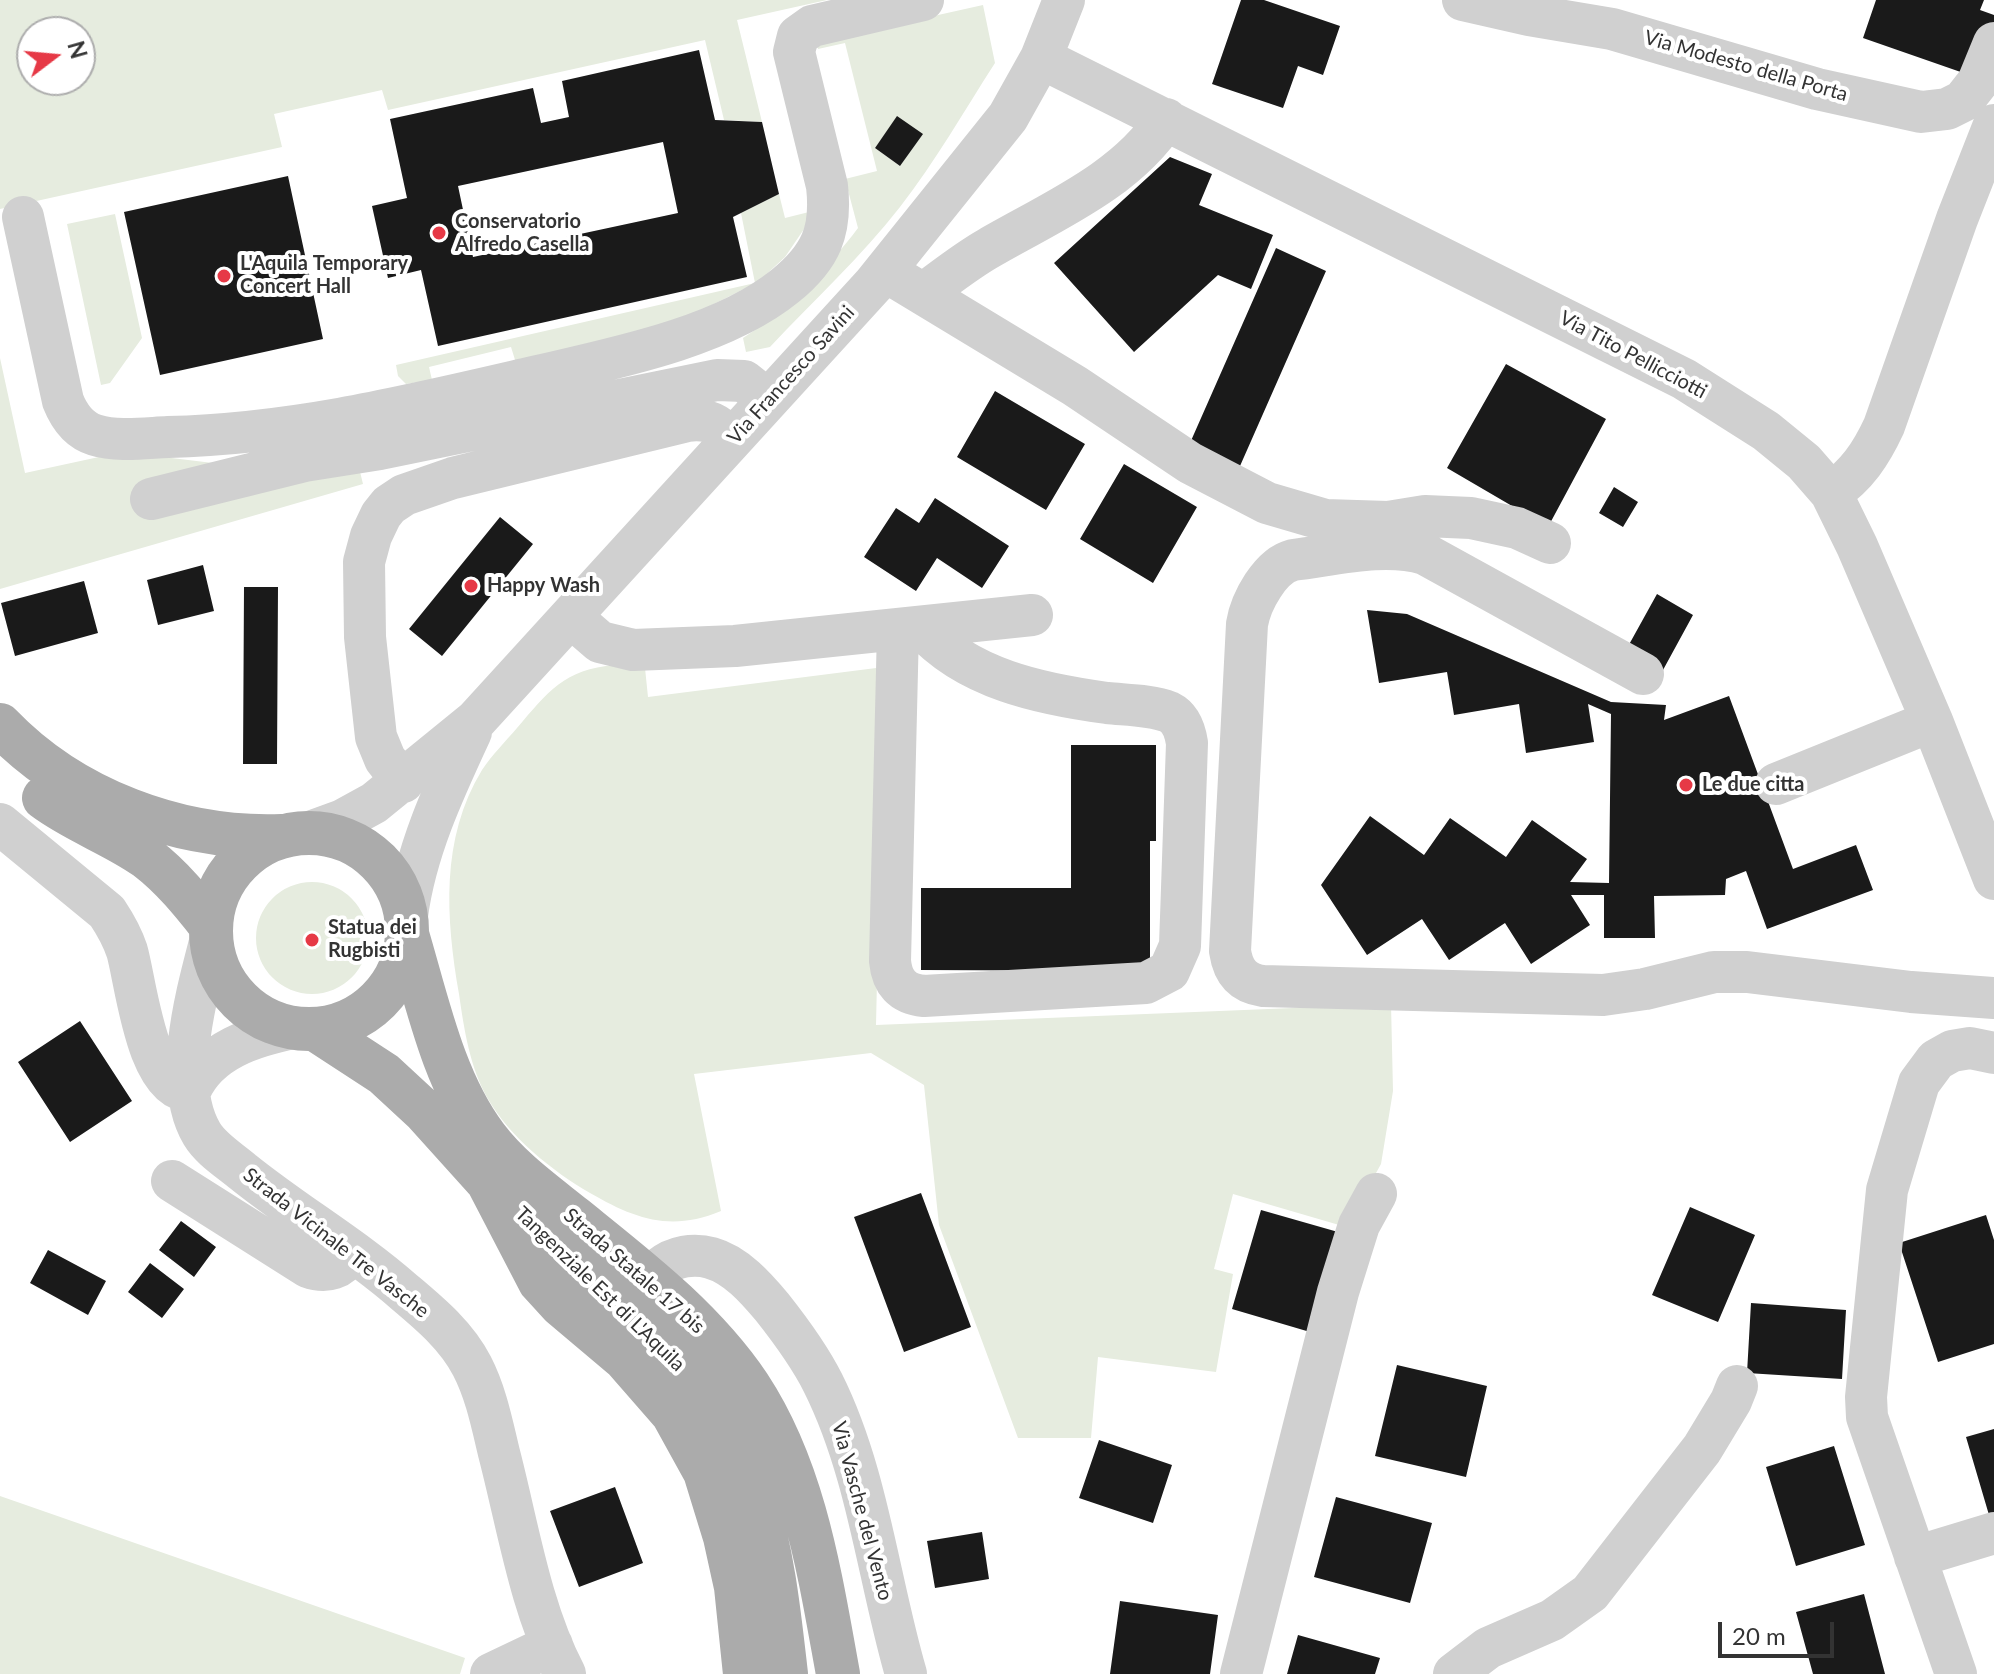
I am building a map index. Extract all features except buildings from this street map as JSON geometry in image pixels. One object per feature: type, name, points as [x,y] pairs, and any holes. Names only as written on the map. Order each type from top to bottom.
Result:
[{"type":"main road","points":[[0,725],[53,771],[108,801],[163,820],[216,833],[324,833],[350,841],[374,856],[399,890],[407,925],[403,962],[389,988],[369,1009],[344,1023],[305,1028]]},
{"type":"main road","points":[[0,763],[50,803],[146,858],[181,890],[211,932]]},
{"type":"main road","points":[[296,834],[260,845],[232,870],[215,902],[211,932],[218,967],[243,1003],[267,1019],[305,1028],[361,1058],[397,1085],[424,1111],[488,1182],[540,1282],[646,1381],[673,1414],[698,1457],[711,1488],[736,1587],[745,1674]]},
{"type":"main road","name":"Strada Statale 17 bis","points":[[407,925],[446,1059],[461,1095],[483,1133],[518,1172],[649,1279],[686,1314],[749,1387],[779,1443],[809,1529],[838,1674]]},
{"type":"main road","name":"Tangenziale Est di L'Aquila","points":[[488,1182],[576,1262],[681,1365],[725,1426],[741,1459],[763,1526],[778,1601],[786,1674]]},
{"type":"street","points":[[23,217],[63,401],[80,427],[105,437],[208,436],[334,422],[584,365],[725,322],[763,302],[797,275],[817,253],[827,229],[829,199],[794,52],[798,36],[812,26],[923,0]]},
{"type":"street","name":"Via Francesco Savini","points":[[296,834],[357,814],[403,782],[476,720],[571,617],[732,439],[753,390],[885,271],[989,145],[1018,102],[1041,58],[1064,0]]},
{"type":"street","name":"Via Modesto della Porta","points":[[1463,0],[1612,29],[1817,89],[1921,112],[1947,109],[1963,101],[1978,82],[1994,43]]},
{"type":"street","name":"Via Tito Pellicciotti","points":[[1041,58],[1684,379],[1766,431],[1804,462],[1831,493],[1857,546],[1932,721],[1994,879]]},
{"type":"street","points":[[923,294],[985,250],[1085,192],[1136,157],[1152,141],[1166,119]]},
{"type":"street","points":[[1831,493],[1852,479],[1872,453],[1884,426],[1957,219],[1994,125]]},
{"type":"street","points":[[885,271],[1075,386],[1190,463],[1267,503],[1325,520],[1388,522],[1425,516],[1471,518],[1517,528],[1550,543]]},
{"type":"street","points":[[725,322],[753,390]]},
{"type":"street","points":[[151,499],[304,461],[380,449],[724,379],[753,390]]},
{"type":"street","points":[[403,782],[381,752],[376,737],[365,637],[364,562],[375,526],[389,505],[411,491],[453,478],[687,421],[710,421],[732,439]]},
{"type":"street","points":[[1643,674],[1438,560],[1410,550],[1392,549],[1293,560],[1280,566],[1253,604],[1247,624],[1230,951],[1235,969],[1246,982],[1263,986],[1603,995],[1645,989],[1714,972],[1747,972],[1923,993],[1994,998]]},
{"type":"street","points":[[571,617],[600,642],[633,650],[735,646],[1032,615]]},
{"type":"street","points":[[910,628],[1011,683],[1047,694],[1162,710],[1180,722],[1187,743],[1180,946],[1174,964],[1163,976],[1137,984],[924,996],[906,993],[895,980],[890,961],[910,628]]},
{"type":"street","name":"Via Francesco Savini","points":[[407,925],[414,879],[434,817],[476,720]]},
{"type":"street","points":[[1776,784],[1932,721]]},
{"type":"street","points":[[0,824],[107,912],[127,952],[140,1014],[156,1059],[172,1084],[190,1091],[208,1064],[226,1051],[260,1036],[305,1028]]},
{"type":"street","name":"Strada Vicinale Tre Vasche","points":[[211,932],[190,1025],[190,1091],[194,1115],[208,1142],[250,1178],[393,1282],[453,1337],[472,1366],[488,1409],[534,1588],[558,1659]]},
{"type":"street","points":[[1956,1674],[1867,1417],[1866,1397],[1887,1190],[1919,1083],[1928,1067],[1952,1051],[1970,1048],[1994,1053]]},
{"type":"street","points":[[172,1181],[317,1271],[342,1266],[352,1252]]},
{"type":"street","points":[[1241,1674],[1338,1292],[1359,1225],[1376,1194]]},
{"type":"street","name":"Via Vasche del Vento","points":[[576,1262],[618,1285],[635,1287],[665,1264],[682,1257],[703,1256],[731,1267],[759,1293],[807,1354],[831,1402],[857,1474],[906,1674]]},
{"type":"street","points":[[1454,1674],[1488,1648],[1552,1620],[1590,1593],[1702,1449],[1737,1386]]},
{"type":"street","points":[[1915,1557],[1994,1533]]},
{"type":"street","points":[[491,1674],[558,1659]]},
{"type":"shaded area","points":[[0,0],[827,0],[737,20],[762,122],[724,120],[705,40],[388,110],[382,90],[274,114],[282,147],[0,209]]},
{"type":"shaded area","points":[[983,5],[995,63],[925,172],[885,225],[770,347],[746,352],[743,338],[805,288],[858,228],[845,179],[877,171],[845,43],[818,49],[817,42]],"holes":[[[897,117],[900,166],[875,148]]]},
{"type":"shaded area","points":[[779,194],[785,218],[817,210],[785,257],[758,282],[686,318],[516,363],[511,347],[429,367],[432,380],[406,384],[398,376],[396,365],[755,283],[741,213]]},
{"type":"shaded area","points":[[115,214],[142,338],[110,383],[101,385],[67,224]]},
{"type":"shaded area","points":[[0,358],[25,473],[122,452],[246,467],[353,443],[363,484],[0,589]]},
{"type":"shaded area","points":[[615,665],[645,668],[648,697],[884,667],[876,1025],[1391,1004],[1393,1091],[1381,1164],[1346,1227],[1233,1194],[1214,1269],[1233,1274],[1216,1372],[1098,1357],[1091,1438],[1018,1438],[939,1225],[924,1085],[871,1053],[694,1074],[721,1211],[686,1221],[654,1220],[622,1210],[561,1174],[508,1127],[482,1087],[472,1061],[463,1021],[449,908],[453,851],[459,823],[468,796],[482,770],[548,693],[583,671]]},
{"type":"shaded area","points":[[312,882],[334,886],[352,898],[364,916],[368,938],[364,960],[352,978],[334,990],[312,994],[290,990],[272,978],[260,960],[256,938],[260,916],[272,898],[290,886]]},
{"type":"shaded area","points":[[0,1496],[465,1658],[460,1674],[0,1674]]},
{"type":"place","name":"Conservatorio Alfredo Casella","points":[[439,233]]},
{"type":"place","name":"L'Aquila Temporary Concert Hall","points":[[224,276]]},
{"type":"place","name":"Happy Wash","points":[[471,586]]},
{"type":"place","name":"Le due citta","points":[[1686,785]]},
{"type":"place","name":"Statua dei Rugbisti","points":[[312,940]]}]
